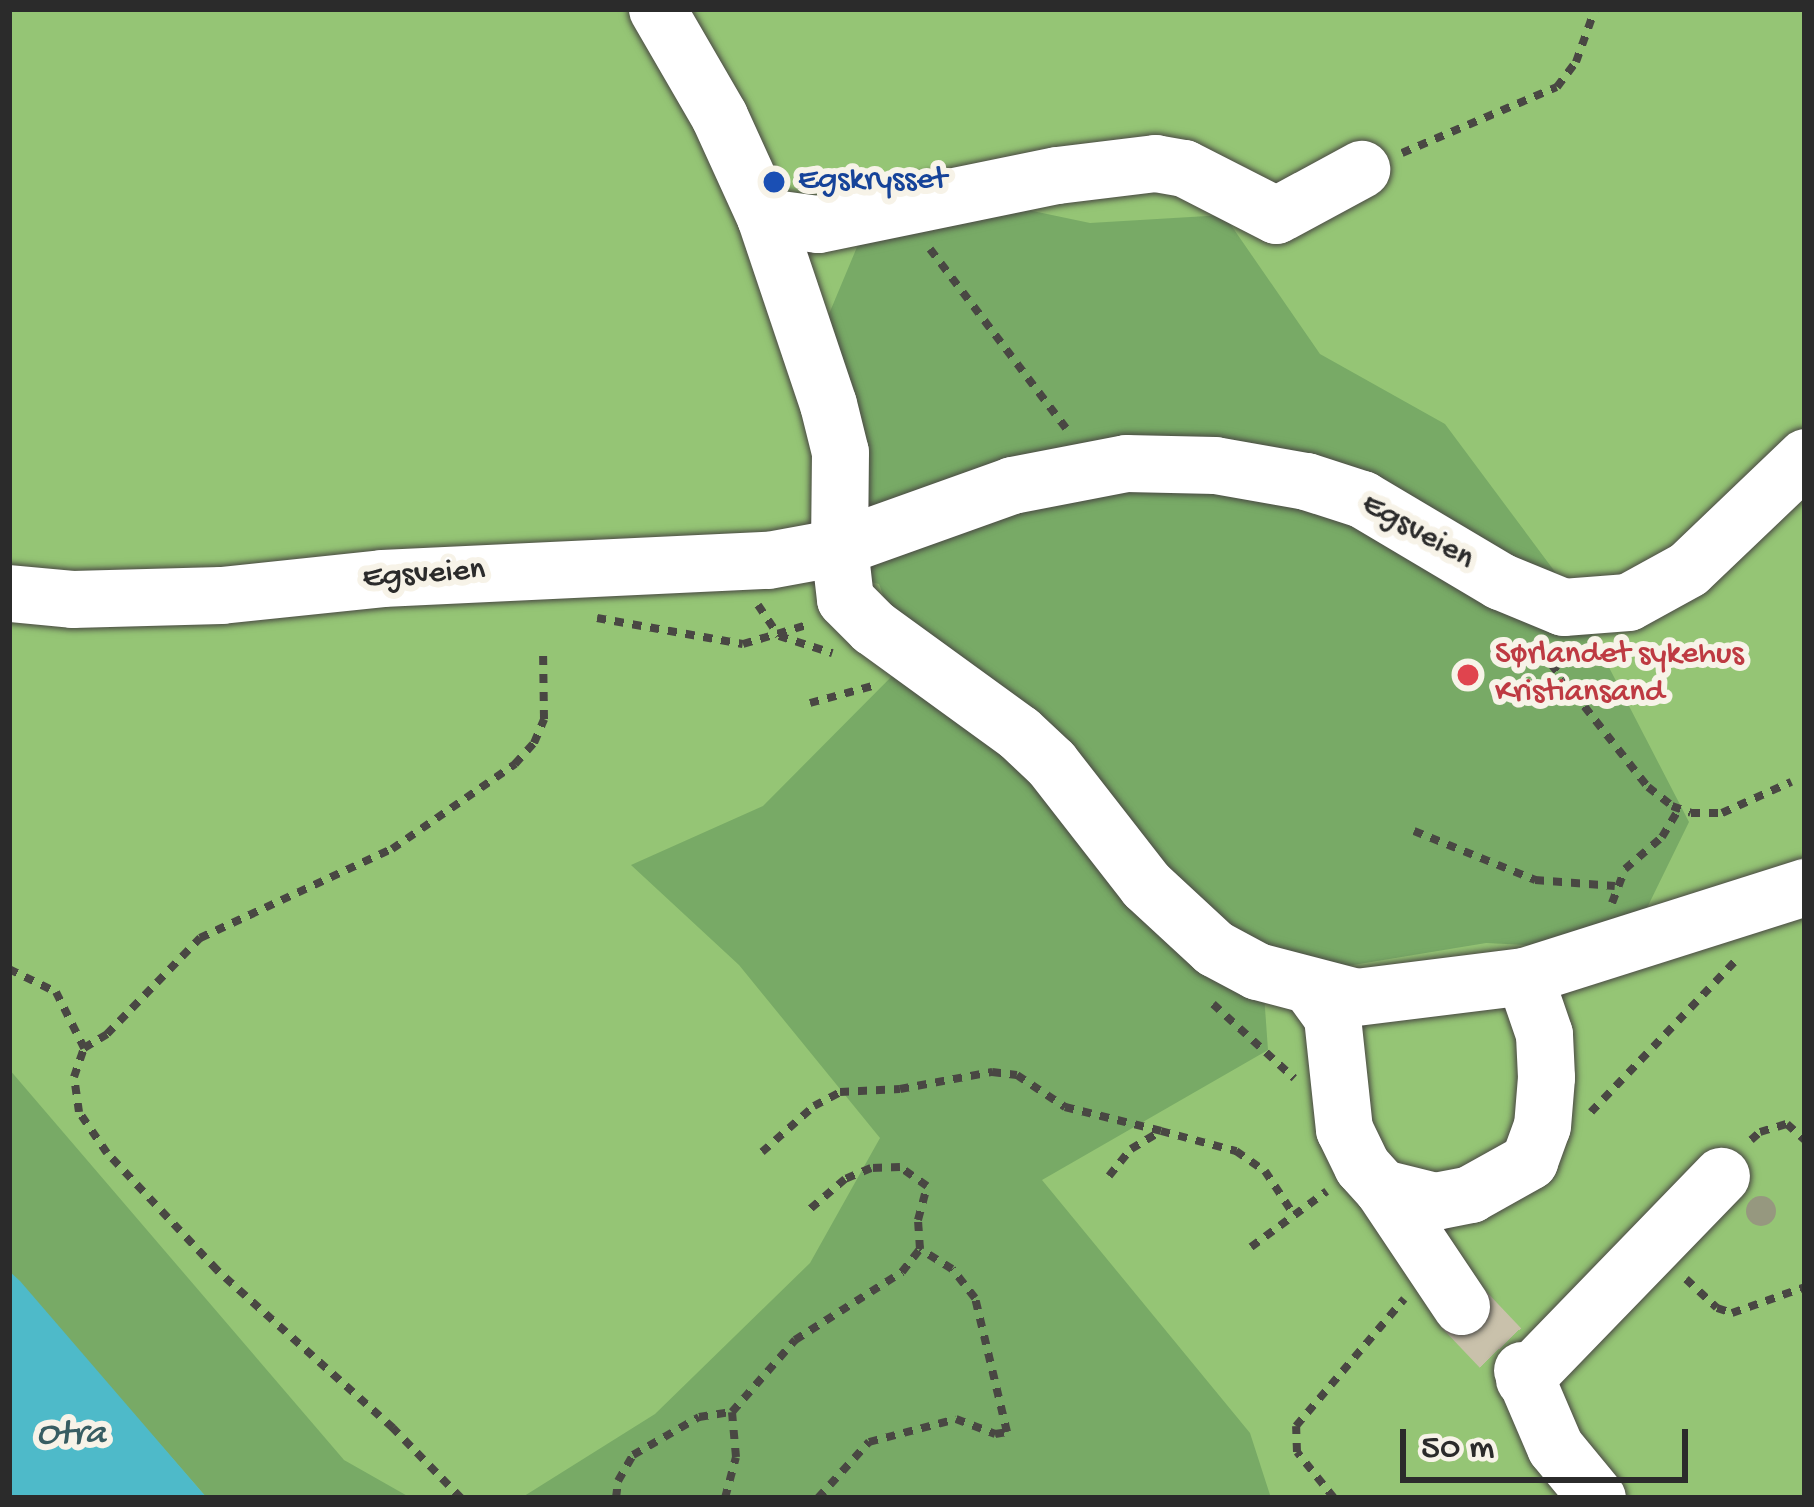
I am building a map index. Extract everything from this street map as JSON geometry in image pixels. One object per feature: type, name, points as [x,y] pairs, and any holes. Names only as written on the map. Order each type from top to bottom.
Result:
[{"type":"street","points":[[657,9],[719,116],[765,217],[840,452],[842,573],[873,626],[981,700],[1036,748],[1146,885],[1214,947],[1257,971],[1356,997],[1524,976],[1805,886]]},
{"type":"street","points":[[765,217],[818,224],[875,210],[1155,163],[1184,168],[1276,215],[1361,169]]},
{"type":"street","name":"Egsveien","points":[[9,593],[72,599],[221,595],[382,578],[769,560],[842,573],[1012,484],[1126,463],[1214,465],[1306,481],[1362,499],[1520,590],[1563,607],[1628,602],[1688,569],[1805,457]]},
{"type":"street","points":[[1362,1193],[1435,1201],[1470,1195],[1529,1161],[1542,1126],[1546,1077],[1544,1034],[1524,976]]},
{"type":"street","points":[[1312,989],[1331,1017],[1344,1129],[1362,1166],[1362,1193],[1461,1306]]},
{"type":"street","points":[[1299,1080],[1309,1110],[1324,1131],[1344,1129]]},
{"type":"street","points":[[1597,1498],[1555,1447],[1523,1374],[1721,1175]]},
{"type":"path","points":[[1361,169],[1522,106],[1557,87],[1576,62],[1595,9]]},
{"type":"path","points":[[875,210],[928,247],[954,275],[1066,430]]},
{"type":"path","points":[[586,617],[743,644],[805,627],[842,573]]},
{"type":"path","points":[[1520,590],[1518,619],[1527,636],[1563,673],[1648,787],[1679,809],[1722,813],[1791,782]]},
{"type":"path","points":[[461,1498],[393,1428],[217,1270],[107,1153],[79,1112],[74,1077],[84,1048],[106,1034],[200,938],[392,848],[515,764],[534,743],[544,719],[543,650]]},
{"type":"path","points":[[810,703],[889,681]]},
{"type":"path","points":[[1610,911],[1615,886],[1662,837],[1679,809]]},
{"type":"path","points":[[1414,831],[1535,880],[1615,886]]},
{"type":"path","points":[[1585,1119],[1755,940]]},
{"type":"path","points":[[9,969],[56,992],[84,1048]]},
{"type":"path","points":[[762,1152],[814,1106],[840,1092],[900,1089],[992,1072],[1017,1076],[1065,1107],[1235,1151],[1265,1171],[1294,1215]]},
{"type":"path","points":[[1721,1175],[1760,1132],[1787,1124],[1805,1140]]},
{"type":"path","points":[[1109,1176],[1131,1149],[1161,1131]]},
{"type":"path","points":[[616,1498],[618,1481],[633,1455],[699,1417],[732,1412],[795,1340],[902,1272],[920,1249],[918,1220],[927,1186],[900,1167],[871,1168],[845,1179],[810,1209]]},
{"type":"path","points":[[1251,1247],[1335,1185],[1362,1193]]},
{"type":"path","points":[[1651,1248],[1717,1308],[1732,1313],[1805,1287]]},
{"type":"path","points":[[818,1498],[869,1442],[956,1419],[995,1434],[1007,1432],[974,1298],[952,1269],[920,1249]]},
{"type":"path","points":[[1334,1498],[1310,1474],[1292,1437],[1295,1426],[1405,1300],[1394,1282]]},
{"type":"path","points":[[723,1496],[736,1457],[732,1412]]},
{"type":"green space","points":[[9,9],[1805,9],[1805,1498],[9,1498]]},
{"type":"green space","points":[[885,180],[1090,223],[1224,215],[1320,354],[1445,424],[1570,592],[1689,822],[1645,912],[1602,949],[1486,943],[1263,980],[1268,1050],[1042,1180],[1250,1433],[1271,1498],[521,1498],[655,1414],[810,1263],[880,1138],[739,965],[631,865],[763,806],[907,661],[879,584],[779,559],[820,536],[829,314]]},
{"type":"green space","points":[[9,1069],[344,1460],[411,1498],[207,1498],[9,1271]]},
{"type":"water","name":"Otra","points":[[9,1271],[20,1281],[207,1498],[9,1498]]},
{"type":"tunnel","points":[[1461,1306],[1522,1370]]},
{"type":"place","name":"Egskrysset","points":[[774,182]]},
{"type":"place","name":"Sørlandet sykehus Kristiansand","points":[[1468,675]]}]
